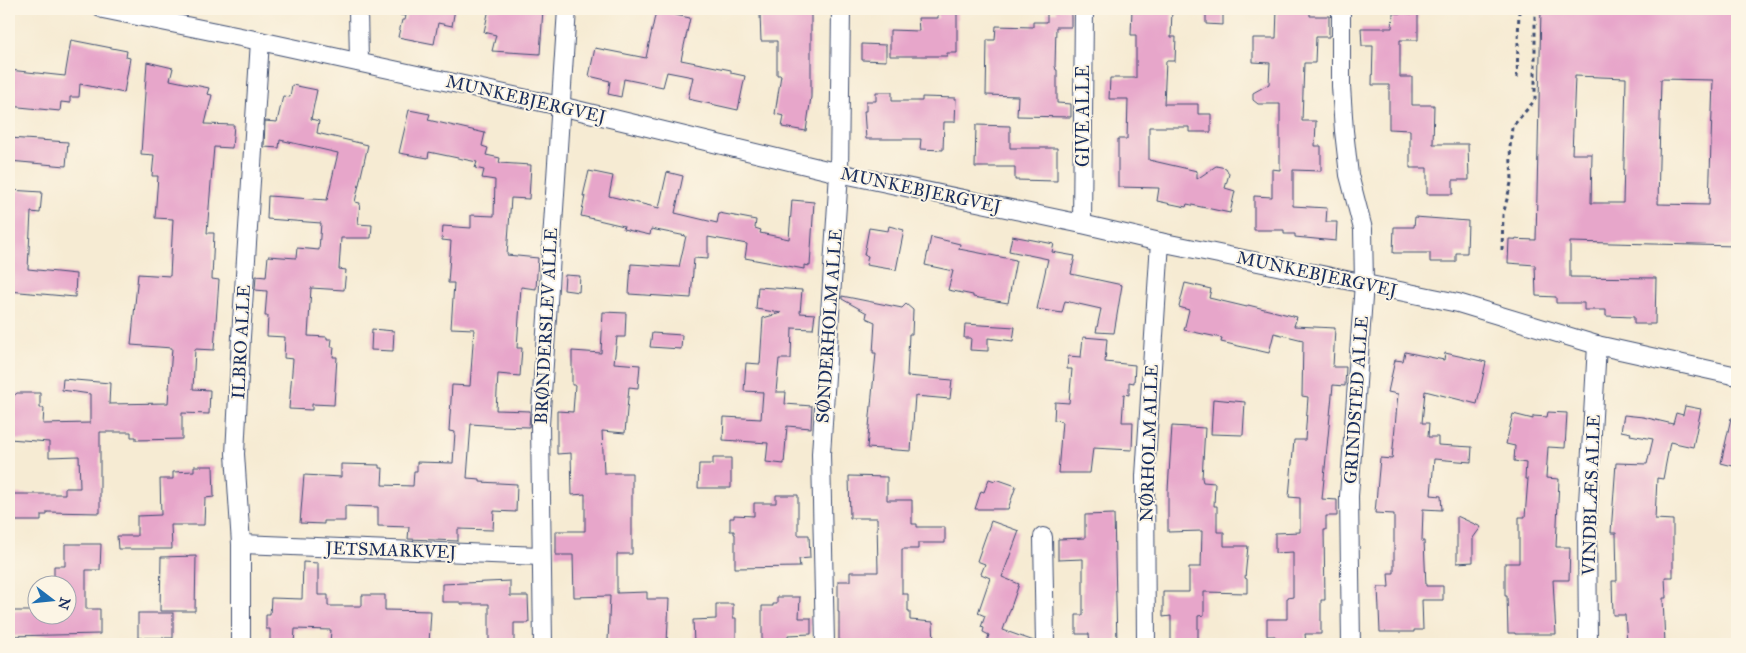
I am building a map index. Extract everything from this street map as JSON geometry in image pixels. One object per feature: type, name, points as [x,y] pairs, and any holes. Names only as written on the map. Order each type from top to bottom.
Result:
[{"type":"street","name":"MUNKEBJERGVEJ","points":[[103,9],[560,106],[839,173],[1160,242],[1458,303],[1597,346],[1737,376]]},
{"type":"street","points":[[358,9],[359,62]]},
{"type":"street","name":"BRØNDERSLEV ALLE","points":[[543,644],[540,424],[566,9]]},
{"type":"street","name":"SØNDERHOLM ALLE","points":[[825,644],[822,454],[839,173],[841,9]]},
{"type":"street","name":"GIVE ALLE","points":[[1082,224],[1084,9]]},
{"type":"street","name":"GRINDSTED ALLE","points":[[1341,9],[1341,86],[1344,132],[1349,175],[1363,230],[1364,283],[1349,496],[1351,644]]},
{"type":"street","name":"ILBRO ALLE","points":[[240,644],[240,544],[235,454],[260,41]]},
{"type":"street","name":"NØRHOLM ALLE","points":[[1146,644],[1145,476],[1160,242]]},
{"type":"street","name":"VINDBLÆS ALLE","points":[[1588,644],[1588,521],[1597,346]]},
{"type":"street","points":[[1043,538],[1044,644]]},
{"type":"street","name":"JETSMARKVEJ","points":[[240,544],[541,556]]},
{"type":"path","points":[[1517,78],[1519,9]]},
{"type":"path","points":[[1502,250],[1503,215],[1512,178],[1510,148],[1512,127],[1534,100],[1535,9]]},
{"type":"building","points":[[401,9],[455,9],[452,26],[438,23],[434,44],[398,37],[402,20],[405,20],[406,16],[400,15]]},
{"type":"building","points":[[489,9],[543,9],[540,54],[492,51],[496,35],[484,32]]},
{"type":"building","points":[[763,9],[811,9],[811,97],[806,131],[782,127],[784,116],[775,114],[781,75],[777,75],[777,41],[761,41],[760,14],[762,14]]},
{"type":"building","points":[[938,9],[957,9],[957,53],[947,53],[947,56],[890,56],[890,30],[919,31],[918,18],[938,18]]},
{"type":"building","points":[[1056,9],[1070,9],[1071,12],[1071,27],[1056,27],[1055,66],[1057,70],[1057,103],[1071,104],[1071,117],[1017,116],[1018,96],[986,95],[987,40],[995,40],[996,26],[1033,27],[1033,22],[1047,22],[1047,12],[1056,12]]},
{"type":"building","points":[[1132,9],[1172,9],[1171,37],[1176,37],[1175,61],[1166,61],[1164,104],[1198,104],[1198,114],[1211,114],[1211,132],[1189,132],[1189,127],[1149,127],[1149,160],[1197,171],[1197,179],[1216,166],[1226,168],[1229,174],[1225,188],[1235,191],[1230,213],[1187,204],[1186,207],[1157,201],[1159,188],[1118,187],[1118,139],[1127,139],[1128,99],[1109,99],[1110,78],[1136,78],[1136,35],[1131,35]]},
{"type":"building","points":[[1277,9],[1310,9],[1310,16],[1329,16],[1329,37],[1316,37],[1315,63],[1304,63],[1302,121],[1316,121],[1315,146],[1321,146],[1321,171],[1293,170],[1293,206],[1327,208],[1326,222],[1337,222],[1336,241],[1295,237],[1295,234],[1284,234],[1284,230],[1254,230],[1254,196],[1272,197],[1272,169],[1280,170],[1280,104],[1258,104],[1253,100],[1253,93],[1269,84],[1270,63],[1253,62],[1253,38],[1276,38]]},
{"type":"building","points":[[1541,9],[1737,11],[1737,246],[1570,242],[1570,277],[1656,278],[1655,324],[1634,324],[1634,317],[1606,316],[1606,310],[1584,310],[1584,303],[1556,303],[1556,297],[1536,296],[1535,265],[1508,263],[1509,239],[1536,240]],"holes":[[[1575,76],[1626,78],[1623,203],[1591,203],[1592,154],[1572,154]],[[1661,79],[1713,80],[1709,205],[1658,204]]]},
{"type":"building","points":[[1223,10],[1223,25],[1206,24],[1206,11]]},
{"type":"building","points":[[656,11],[690,18],[681,60],[731,70],[731,73],[745,76],[738,110],[688,99],[693,77],[667,72],[663,87],[624,79],[621,97],[608,94],[610,81],[589,76],[595,48],[646,58]]},
{"type":"building","points":[[1393,13],[1418,14],[1418,40],[1400,40],[1400,77],[1412,77],[1412,105],[1434,105],[1433,144],[1468,144],[1469,180],[1453,180],[1453,194],[1427,194],[1427,168],[1410,168],[1410,130],[1389,129],[1389,85],[1372,85],[1373,46],[1362,46],[1361,28],[1392,28]]},
{"type":"building","points":[[71,40],[127,51],[126,57],[130,58],[124,93],[80,84],[79,97],[70,97],[70,103],[61,102],[60,111],[9,106],[9,70],[65,76]]},
{"type":"building","points":[[862,44],[886,45],[886,61],[862,60]]},
{"type":"building","points":[[147,62],[173,68],[170,80],[209,88],[207,94],[212,95],[205,124],[234,125],[232,148],[214,147],[207,233],[214,233],[212,279],[219,280],[214,350],[195,349],[193,389],[210,390],[209,414],[182,413],[182,439],[136,440],[136,437],[131,437],[131,432],[100,432],[100,513],[47,512],[47,515],[41,515],[41,521],[9,521],[9,494],[65,494],[65,488],[80,488],[79,456],[49,457],[49,442],[9,439],[9,400],[17,393],[40,393],[40,408],[44,408],[43,424],[90,423],[90,394],[62,390],[63,379],[110,383],[109,404],[168,403],[172,348],[131,345],[138,274],[170,276],[173,219],[155,218],[158,176],[152,176],[154,155],[141,154]]},
{"type":"building","points":[[292,85],[317,90],[311,119],[319,121],[317,133],[368,145],[355,202],[360,203],[358,224],[372,225],[371,238],[341,238],[339,269],[346,270],[344,290],[311,288],[308,336],[332,339],[331,347],[334,347],[333,357],[337,357],[334,405],[312,404],[312,410],[289,409],[293,359],[284,358],[285,337],[267,336],[268,316],[265,316],[267,291],[255,290],[256,276],[266,277],[268,256],[296,258],[297,248],[319,250],[321,223],[267,219],[268,196],[327,200],[338,153],[280,140],[279,148],[264,147],[265,121],[277,122],[283,96],[290,97]]},
{"type":"building","points":[[876,92],[892,92],[892,101],[922,101],[922,97],[956,98],[955,122],[944,122],[943,150],[920,149],[921,139],[866,139],[864,111],[866,111],[866,101],[876,101]]},
{"type":"building","points":[[409,110],[430,114],[428,120],[485,133],[482,146],[488,148],[486,155],[500,158],[499,163],[531,165],[529,199],[511,198],[507,255],[538,258],[536,289],[521,287],[517,348],[522,348],[520,376],[498,374],[496,410],[530,411],[529,427],[471,424],[467,478],[480,479],[480,482],[517,484],[516,512],[494,511],[493,530],[458,529],[458,541],[408,539],[409,527],[378,526],[378,507],[345,506],[345,521],[324,521],[324,524],[300,523],[304,475],[341,477],[341,464],[379,465],[379,468],[383,468],[382,485],[413,486],[417,462],[453,463],[455,432],[449,431],[452,385],[470,386],[474,329],[451,328],[454,283],[448,283],[451,241],[442,240],[443,226],[471,228],[471,215],[494,216],[495,180],[482,178],[484,170],[475,168],[477,162],[429,152],[428,158],[399,153]]},
{"type":"building","points":[[976,125],[1010,126],[1010,148],[1057,148],[1057,181],[1015,180],[1015,167],[975,167]]},
{"type":"building","points":[[9,138],[68,142],[66,166],[9,161]]},
{"type":"building","points":[[589,171],[613,176],[609,196],[659,208],[667,172],[683,176],[675,213],[717,223],[719,213],[756,220],[755,228],[761,230],[760,233],[789,239],[792,200],[814,202],[810,266],[804,265],[804,269],[745,258],[747,244],[708,237],[708,259],[694,258],[691,298],[629,294],[631,264],[679,267],[686,236],[651,229],[650,235],[623,229],[624,226],[581,216],[585,196],[583,196]]},
{"type":"building","points":[[9,190],[42,192],[40,213],[31,212],[28,269],[76,274],[75,297],[9,291]]},
{"type":"building","points":[[1415,217],[1468,221],[1467,253],[1456,253],[1456,262],[1430,262],[1430,253],[1393,253],[1394,227],[1414,227]]},
{"type":"building","points":[[889,226],[904,230],[896,270],[866,265],[868,256],[864,255],[869,228],[888,231]]},
{"type":"building","points":[[1012,236],[1054,244],[1052,252],[1075,256],[1071,274],[1122,285],[1114,333],[1096,332],[1101,309],[1065,301],[1062,313],[1037,309],[1048,259],[1009,251]]},
{"type":"building","points":[[931,237],[960,244],[959,249],[1016,260],[1008,303],[973,297],[973,295],[948,290],[953,271],[925,265]]},
{"type":"building","points":[[565,275],[580,276],[579,292],[564,290]]},
{"type":"building","points":[[1185,283],[1211,289],[1209,298],[1297,317],[1294,326],[1335,328],[1333,367],[1346,367],[1345,386],[1333,385],[1322,499],[1337,500],[1337,516],[1326,516],[1326,530],[1324,530],[1325,600],[1321,600],[1321,634],[1305,634],[1306,644],[1278,644],[1275,636],[1267,636],[1267,619],[1287,619],[1287,598],[1293,597],[1293,552],[1275,553],[1275,533],[1300,532],[1300,498],[1289,497],[1294,440],[1305,440],[1308,397],[1302,396],[1303,340],[1274,333],[1269,353],[1221,342],[1222,338],[1184,330],[1189,310],[1179,307]]},
{"type":"building","points":[[758,287],[802,290],[800,313],[815,314],[813,329],[792,328],[791,359],[779,359],[776,392],[786,392],[785,404],[812,406],[811,428],[787,426],[784,464],[766,462],[768,443],[723,440],[724,417],[761,419],[763,392],[744,391],[746,363],[760,364],[763,318],[781,313],[756,309]]},
{"type":"building","points":[[842,296],[902,308],[906,304],[913,310],[912,334],[909,334],[907,376],[952,380],[950,399],[915,396],[911,451],[867,448],[876,353],[873,353],[875,322],[866,318],[867,313],[842,299]]},
{"type":"building","points":[[603,312],[626,313],[625,337],[617,337],[614,363],[640,365],[638,388],[629,387],[625,433],[602,431],[604,473],[632,473],[632,554],[617,554],[617,593],[647,592],[647,599],[669,599],[667,643],[608,641],[610,596],[574,597],[573,555],[556,555],[556,531],[585,531],[585,494],[572,495],[571,453],[557,454],[557,411],[573,412],[575,385],[572,385],[572,351],[601,353]]},
{"type":"building","points":[[965,324],[1015,327],[1013,341],[988,338],[988,351],[970,350],[971,338],[964,338]]},
{"type":"building","points":[[372,329],[394,331],[393,351],[371,350]]},
{"type":"building","points":[[652,333],[682,335],[681,349],[650,347]]},
{"type":"building","points":[[1083,337],[1107,339],[1105,362],[1135,365],[1134,383],[1129,382],[1129,395],[1124,394],[1122,422],[1133,422],[1132,450],[1093,448],[1090,473],[1058,473],[1062,421],[1054,420],[1055,402],[1069,403],[1072,369],[1067,369],[1068,356],[1081,357]]},
{"type":"building","points":[[1405,352],[1444,360],[1445,353],[1486,362],[1477,404],[1425,391],[1422,423],[1429,423],[1428,437],[1438,437],[1438,445],[1472,447],[1471,462],[1434,459],[1431,495],[1441,496],[1442,510],[1423,509],[1422,541],[1424,541],[1426,586],[1443,586],[1443,600],[1422,600],[1423,630],[1414,630],[1414,632],[1380,632],[1378,587],[1389,587],[1388,573],[1394,573],[1394,514],[1375,513],[1380,458],[1392,459],[1398,394],[1388,392],[1395,360],[1403,361]]},
{"type":"building","points":[[1213,399],[1245,402],[1243,435],[1211,434]]},
{"type":"building","points":[[1685,406],[1701,409],[1693,447],[1670,442],[1663,479],[1657,478],[1655,519],[1673,520],[1673,577],[1665,577],[1666,598],[1663,598],[1665,644],[1627,643],[1625,615],[1613,615],[1612,581],[1617,581],[1616,533],[1611,533],[1616,463],[1647,464],[1653,439],[1630,435],[1631,433],[1621,431],[1624,415],[1673,424],[1676,413],[1683,415]]},
{"type":"building","points":[[1548,412],[1567,413],[1565,448],[1548,447],[1546,478],[1559,479],[1556,547],[1570,547],[1569,580],[1553,580],[1556,634],[1508,633],[1505,563],[1519,563],[1519,517],[1525,517],[1528,479],[1525,479],[1526,463],[1514,461],[1515,446],[1506,444],[1513,414],[1533,419],[1533,416],[1547,417]]},
{"type":"building","points":[[1731,418],[1737,418],[1737,467],[1721,463]]},
{"type":"building","points":[[1172,426],[1205,428],[1202,478],[1203,482],[1215,483],[1214,506],[1217,506],[1217,532],[1224,532],[1224,546],[1248,546],[1245,578],[1247,579],[1247,593],[1204,592],[1204,615],[1198,616],[1198,644],[1171,644],[1171,616],[1163,617],[1163,592],[1189,592],[1189,567],[1201,567],[1202,531],[1168,532],[1168,490]]},
{"type":"building","points":[[713,458],[731,458],[731,488],[698,488],[699,464],[713,464]]},
{"type":"building","points":[[194,466],[213,466],[214,497],[205,498],[204,525],[171,525],[172,549],[118,549],[117,536],[137,536],[137,516],[161,515],[160,479],[173,479],[173,472],[194,471]]},
{"type":"building","points":[[849,476],[887,477],[887,500],[912,500],[912,524],[917,524],[917,527],[945,527],[945,543],[918,543],[918,549],[902,549],[902,594],[908,594],[910,620],[933,622],[934,644],[839,644],[838,581],[850,581],[850,572],[878,572],[877,518],[850,518]]},
{"type":"building","points":[[989,479],[995,481],[996,479],[1016,486],[1008,509],[975,509],[981,491],[984,492]]},
{"type":"building","points":[[776,495],[798,495],[798,535],[809,535],[810,558],[799,559],[800,567],[735,568],[735,534],[734,531],[730,531],[730,518],[734,518],[734,515],[754,516],[754,503],[776,503]]},
{"type":"building","points":[[1114,514],[1117,644],[1090,644],[1089,634],[1076,634],[1076,615],[1083,615],[1083,559],[1058,560],[1058,539],[1085,538],[1085,515]]},
{"type":"building","points":[[1457,516],[1481,527],[1473,538],[1473,562],[1457,563]]},
{"type":"building","points":[[991,521],[1019,531],[1002,577],[1019,584],[1003,630],[1034,641],[1034,644],[986,644],[989,635],[983,632],[984,628],[981,627],[985,616],[978,613],[990,578],[981,574],[985,564],[977,561]]},
{"type":"building","points":[[65,544],[101,544],[100,570],[86,570],[86,609],[100,609],[100,634],[9,636],[9,611],[28,611],[28,626],[78,626],[78,576],[54,576],[54,566],[65,566]]},
{"type":"building","points":[[196,556],[195,611],[160,611],[161,557]]},
{"type":"building","points":[[303,562],[318,563],[318,595],[328,595],[328,606],[362,606],[362,595],[385,595],[385,610],[431,611],[429,644],[330,643],[331,630],[295,629],[294,644],[270,644],[270,629],[266,629],[266,615],[270,615],[271,598],[302,599]]},
{"type":"building","points":[[510,581],[510,596],[528,596],[529,623],[514,623],[514,644],[489,644],[489,604],[442,602],[442,584]]},
{"type":"building","points":[[777,597],[800,597],[799,618],[811,618],[811,634],[788,635],[788,642],[762,643],[762,606],[777,604]]},
{"type":"building","points":[[716,604],[733,604],[733,618],[736,618],[736,644],[694,644],[693,620],[716,619]]},
{"type":"building","points":[[138,613],[173,613],[173,638],[138,638]]}]
